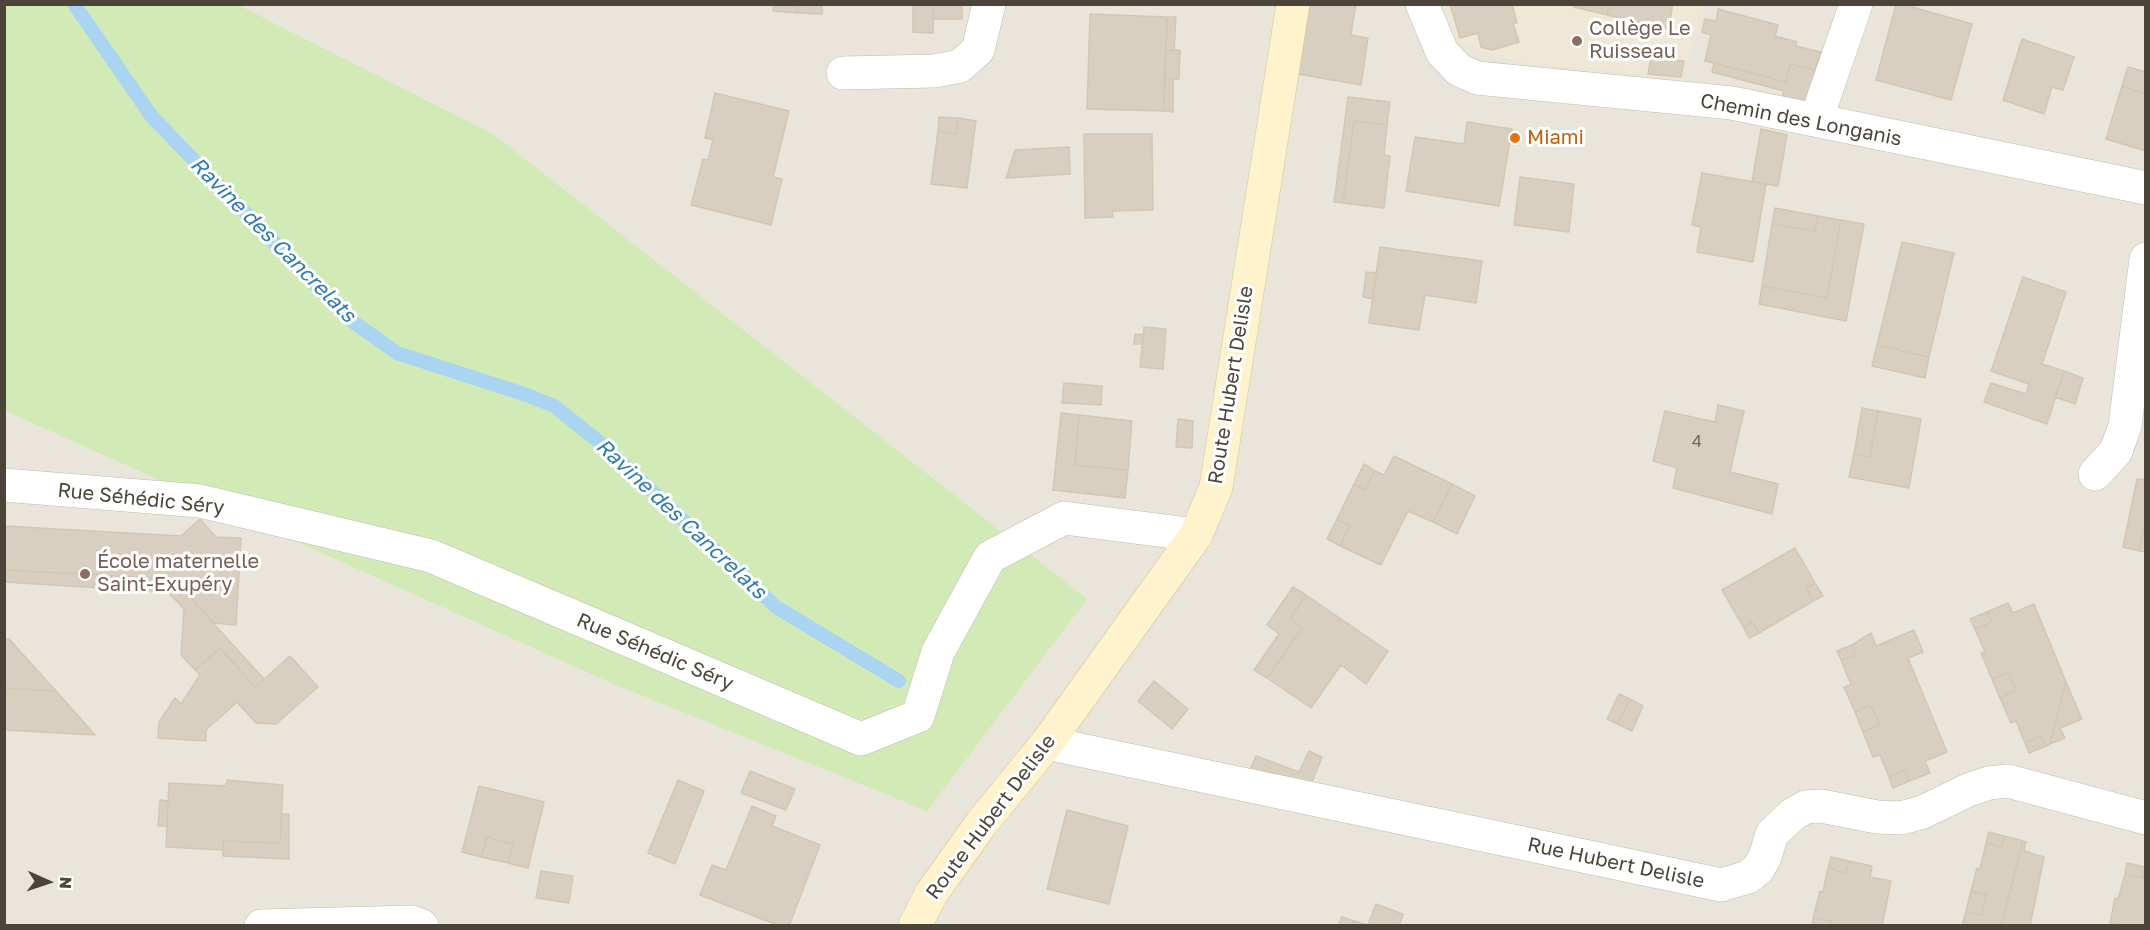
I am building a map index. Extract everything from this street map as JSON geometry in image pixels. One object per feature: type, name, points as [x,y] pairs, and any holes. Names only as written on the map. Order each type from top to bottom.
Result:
[{"type":"main road","name":"Route Hubert Delisle","points":[[915,926],[931,894],[981,824],[1047,743],[1196,535],[1216,487],[1293,4]]},
{"type":"street","points":[[843,73],[935,71],[960,66],[978,50],[989,4]]},
{"type":"street","name":"Chemin des Longanis","points":[[1422,4],[1442,52],[1459,70],[1477,78],[1732,103],[2145,188]]},
{"type":"street","points":[[1816,120],[1856,4]]},
{"type":"street","points":[[2095,474],[2116,451],[2125,426],[2145,259]]},
{"type":"street","name":"Rue Séhédic Séry","points":[[4,485],[200,501],[431,556],[861,739],[918,716],[938,652],[990,557],[1064,518],[1196,535]]},
{"type":"street","name":"Rue Hubert Delisle","points":[[1047,743],[1721,885],[1748,877],[1758,869],[1765,857],[1772,834],[1793,814],[1806,807],[1821,806],[1877,817],[1901,818],[1923,812],[1968,790],[1989,783],[2008,781],[2145,818]]},
{"type":"street","points":[[261,926],[412,922],[422,926]]},
{"type":"shaded area","points":[[239,5],[2145,5],[2145,925],[5,926],[5,411],[604,680],[493,134]]},
{"type":"shaded area","name":"Collège Le Ruisseau","points":[[1434,5],[1707,5],[1681,77],[1527,64],[1493,55],[1471,47],[1449,34]]},
{"type":"green space","points":[[5,5],[239,5],[493,134],[1087,599],[927,811],[604,680],[5,411]]},
{"type":"building","points":[[774,4],[797,6],[797,13],[773,11]]},
{"type":"building","points":[[822,4],[822,14],[797,13],[797,6],[781,5]]},
{"type":"building","points":[[913,4],[934,4],[933,33],[913,32]]},
{"type":"building","points":[[934,4],[962,4],[962,19],[933,19]]},
{"type":"building","points":[[1310,4],[1356,4],[1351,35],[1368,38],[1361,85],[1298,74]]},
{"type":"building","points":[[1450,4],[1512,4],[1517,23],[1513,23],[1519,42],[1492,50],[1481,47],[1478,33],[1460,38]]},
{"type":"building","points":[[1574,4],[1609,4],[1607,15],[1574,7]]},
{"type":"building","points":[[1609,4],[1673,4],[1668,29],[1607,15]]},
{"type":"building","points":[[1896,4],[1972,24],[1951,100],[1876,80]]},
{"type":"building","points":[[1718,9],[1778,25],[1775,36],[1797,42],[1795,46],[1821,52],[1815,70],[1790,64],[1786,82],[1705,61],[1711,35],[1702,32],[1705,19],[1716,21]]},
{"type":"building","points":[[1090,14],[1167,17],[1164,111],[1087,109]]},
{"type":"building","points":[[1167,17],[1176,17],[1174,51],[1166,50]]},
{"type":"building","points":[[2022,39],[2074,57],[2063,90],[2052,87],[2044,114],[2003,100]]},
{"type":"building","points":[[1166,50],[1180,50],[1179,79],[1164,79]]},
{"type":"building","points":[[1651,57],[1684,61],[1681,77],[1648,74]]},
{"type":"building","points":[[1714,63],[1786,82],[1790,64],[1815,70],[1808,104],[1782,98],[1784,91],[1712,72]]},
{"type":"building","points":[[2128,67],[2146,72],[2146,94],[2122,86]]},
{"type":"building","points":[[1164,79],[1173,79],[1173,112],[1164,111]]},
{"type":"building","points":[[2122,86],[2146,94],[2146,151],[2106,139]]},
{"type":"building","points":[[715,93],[789,111],[773,177],[782,179],[771,225],[691,205],[703,159],[708,160],[713,140],[705,138]]},
{"type":"building","points":[[1348,97],[1390,102],[1387,125],[1354,121],[1343,203],[1334,202]]},
{"type":"building","points":[[939,117],[958,118],[956,134],[938,131]]},
{"type":"building","points":[[958,118],[976,121],[967,188],[931,184],[938,131],[956,134]]},
{"type":"building","points":[[1354,121],[1387,125],[1384,155],[1390,156],[1384,208],[1343,203]]},
{"type":"building","points":[[1467,122],[1512,129],[1499,206],[1406,191],[1415,137],[1464,144]]},
{"type":"building","points":[[1761,129],[1787,135],[1778,186],[1752,182]]},
{"type":"building","points":[[1084,134],[1152,134],[1153,210],[1112,211],[1113,217],[1085,218]]},
{"type":"building","points":[[1069,147],[1070,174],[1006,178],[1015,150]]},
{"type":"building","points":[[1702,173],[1766,184],[1753,262],[1697,252],[1701,227],[1692,225]]},
{"type":"building","points":[[1520,177],[1574,184],[1569,232],[1514,225]]},
{"type":"building","points":[[1775,208],[1818,216],[1815,231],[1772,224]]},
{"type":"building","points":[[1818,216],[1841,220],[1827,298],[1762,286],[1772,224],[1815,231]]},
{"type":"building","points":[[1841,220],[1864,224],[1846,321],[1759,304],[1762,286],[1827,298]]},
{"type":"building","points":[[1902,242],[1954,253],[1929,357],[1877,345]]},
{"type":"building","points":[[1380,247],[1482,261],[1476,303],[1425,295],[1419,330],[1369,323]]},
{"type":"building","points":[[1366,272],[1376,273],[1373,299],[1363,297]]},
{"type":"building","points":[[2023,277],[2066,292],[2042,364],[2064,371],[2047,424],[1984,402],[1991,383],[2026,394],[2029,384],[1991,371]]},
{"type":"building","points":[[1144,327],[1166,329],[1163,369],[1140,367]]},
{"type":"building","points":[[1135,334],[1144,335],[1142,344],[1134,344]]},
{"type":"building","points":[[1877,345],[1929,357],[1925,378],[1872,366]]},
{"type":"building","points":[[2064,371],[2083,378],[2075,404],[2055,397]]},
{"type":"building","points":[[1064,383],[1102,386],[1101,405],[1062,403]]},
{"type":"building","points":[[1718,405],[1744,411],[1730,472],[1778,484],[1772,514],[1673,488],[1677,468],[1653,461],[1665,411],[1715,422]]},
{"type":"building","points":[[1862,408],[1878,411],[1870,457],[1854,454]]},
{"type":"building","points":[[1878,411],[1921,419],[1909,488],[1849,477],[1854,454],[1870,457]]},
{"type":"building","points":[[1061,413],[1079,415],[1075,465],[1128,470],[1125,498],[1053,490]]},
{"type":"building","points":[[1079,415],[1132,421],[1128,470],[1075,465]]},
{"type":"building","points":[[1178,419],[1193,421],[1192,448],[1176,447]]},
{"type":"building","points":[[1394,456],[1452,484],[1433,522],[1408,511],[1381,565],[1340,546],[1350,526],[1337,519],[1354,484],[1365,490],[1375,471],[1384,475]]},
{"type":"building","points":[[1364,464],[1375,471],[1365,490],[1354,484]]},
{"type":"building","points":[[2137,479],[2146,480],[2146,519],[2139,551],[2123,547]]},
{"type":"building","points":[[1452,484],[1475,496],[1457,534],[1433,522]]},
{"type":"building","points":[[200,519],[216,537],[241,538],[236,625],[214,623],[194,602],[196,580],[4,570],[4,526],[181,536]]},
{"type":"building","points":[[1337,519],[1350,526],[1340,546],[1327,539]]},
{"type":"building","points":[[2146,519],[2146,552],[2139,551]]},
{"type":"building","points":[[1795,548],[1815,583],[1807,588],[1813,601],[1759,633],[1752,622],[1744,628],[1722,590]]},
{"type":"building","points":[[4,570],[196,580],[194,602],[264,679],[255,687],[220,648],[195,670],[181,655],[184,609],[168,592],[4,582]]},
{"type":"building","points":[[1815,583],[1823,596],[1813,601],[1807,588]]},
{"type":"building","points":[[1293,587],[1306,595],[1290,619],[1302,628],[1267,678],[1254,670],[1279,634],[1267,625]]},
{"type":"building","points":[[1306,595],[1388,651],[1366,684],[1341,665],[1311,708],[1267,678],[1302,628],[1290,619]]},
{"type":"building","points":[[2008,603],[2013,613],[2034,604],[2066,682],[2050,744],[2046,746],[2041,736],[2025,743],[2016,721],[2011,723],[2000,698],[2016,691],[2008,673],[1992,679],[1981,653],[1985,652],[1975,629],[1992,622],[1987,612]]},
{"type":"building","points":[[1987,612],[1992,622],[1975,629],[1970,619]]},
{"type":"building","points":[[1752,622],[1759,633],[1749,638],[1744,628]]},
{"type":"building","points":[[1914,630],[1923,652],[1908,658],[1947,752],[1925,761],[1930,773],[1909,781],[1904,770],[1889,777],[1880,755],[1873,757],[1863,732],[1880,725],[1870,705],[1855,712],[1844,687],[1851,685],[1841,660],[1856,655],[1852,645],[1871,633],[1876,646]]},
{"type":"building","points":[[4,639],[9,639],[56,691],[4,688]]},
{"type":"building","points":[[1852,645],[1856,655],[1841,660],[1837,651]]},
{"type":"building","points":[[220,648],[255,687],[290,656],[318,687],[276,724],[256,723],[237,702],[206,730],[206,741],[158,738],[159,722],[175,698],[181,704],[200,675],[195,670]]},
{"type":"building","points":[[2008,673],[2016,691],[2000,698],[1992,679]]},
{"type":"building","points":[[1154,681],[1188,709],[1172,729],[1138,701]]},
{"type":"building","points":[[2066,682],[2082,719],[2060,728],[2065,738],[2050,744]]},
{"type":"building","points":[[4,688],[56,691],[95,735],[4,730]]},
{"type":"building","points":[[1619,694],[1630,699],[1617,724],[1607,719]]},
{"type":"building","points":[[1630,699],[1643,706],[1632,731],[1617,724]]},
{"type":"building","points":[[1870,705],[1880,725],[1863,732],[1855,712]]},
{"type":"building","points":[[2041,736],[2046,746],[2029,753],[2025,743]]},
{"type":"building","points":[[1309,751],[1322,757],[1313,780],[1297,795],[1248,775],[1256,756],[1299,772]]},
{"type":"building","points":[[1904,770],[1909,781],[1893,788],[1889,777]]},
{"type":"building","points":[[750,771],[795,789],[786,810],[741,793]]},
{"type":"building","points":[[227,780],[283,785],[280,843],[223,841],[224,850],[166,847],[169,783],[226,786]]},
{"type":"building","points":[[678,780],[704,791],[675,864],[648,853]]},
{"type":"building","points":[[479,786],[544,802],[528,868],[508,863],[513,844],[487,837],[481,857],[462,852]]},
{"type":"building","points":[[160,800],[168,801],[167,826],[158,826]]},
{"type":"building","points":[[752,806],[776,816],[772,826],[820,845],[789,926],[780,926],[700,895],[712,865],[726,870]]},
{"type":"building","points":[[1067,810],[1128,826],[1109,904],[1047,889]]},
{"type":"building","points":[[282,814],[289,814],[289,859],[223,856],[223,841],[280,843]]},
{"type":"building","points":[[1989,832],[2004,836],[2002,847],[1986,843]]},
{"type":"building","points":[[2004,836],[2023,841],[2001,926],[1962,926],[1966,911],[1981,915],[1986,895],[1971,891],[1977,868],[1980,869],[1986,843],[2002,847]]},
{"type":"building","points":[[487,837],[513,844],[508,863],[481,857]]},
{"type":"building","points":[[2023,841],[2026,842],[2024,851],[2044,857],[2030,926],[2001,926]]},
{"type":"building","points":[[1831,857],[1849,861],[1846,873],[1828,868]]},
{"type":"building","points":[[1849,861],[1872,866],[1870,877],[1891,881],[1882,926],[1830,926],[1831,921],[1813,918],[1820,891],[1823,892],[1828,868],[1846,873]]},
{"type":"building","points":[[2127,863],[2145,867],[2143,878],[2125,874]]},
{"type":"building","points":[[2145,867],[2146,926],[2121,926],[2110,923],[2115,898],[2118,899],[2125,874],[2143,878]]},
{"type":"building","points":[[541,871],[573,876],[569,903],[536,898]]},
{"type":"building","points":[[1971,891],[1986,895],[1981,915],[1966,911]]},
{"type":"building","points":[[1376,904],[1403,914],[1399,926],[1352,926],[1354,921],[1368,925]]},
{"type":"building","points":[[1342,917],[1354,921],[1352,926],[1338,926]]},
{"type":"building","points":[[1813,918],[1831,921],[1830,926],[1812,926]]},
{"type":"waterway","name":"Ravine des Cancrelats","points":[[74,4],[152,117],[349,319],[397,353],[554,406],[603,445],[776,607],[899,681]]},
{"type":"place","name":"Collège Le Ruisseau","points":[[1577,41]]},
{"type":"place","name":"Miami","points":[[1515,138]]},
{"type":"place","name":"École maternelle Saint-Exupéry","points":[[85,574]]}]
